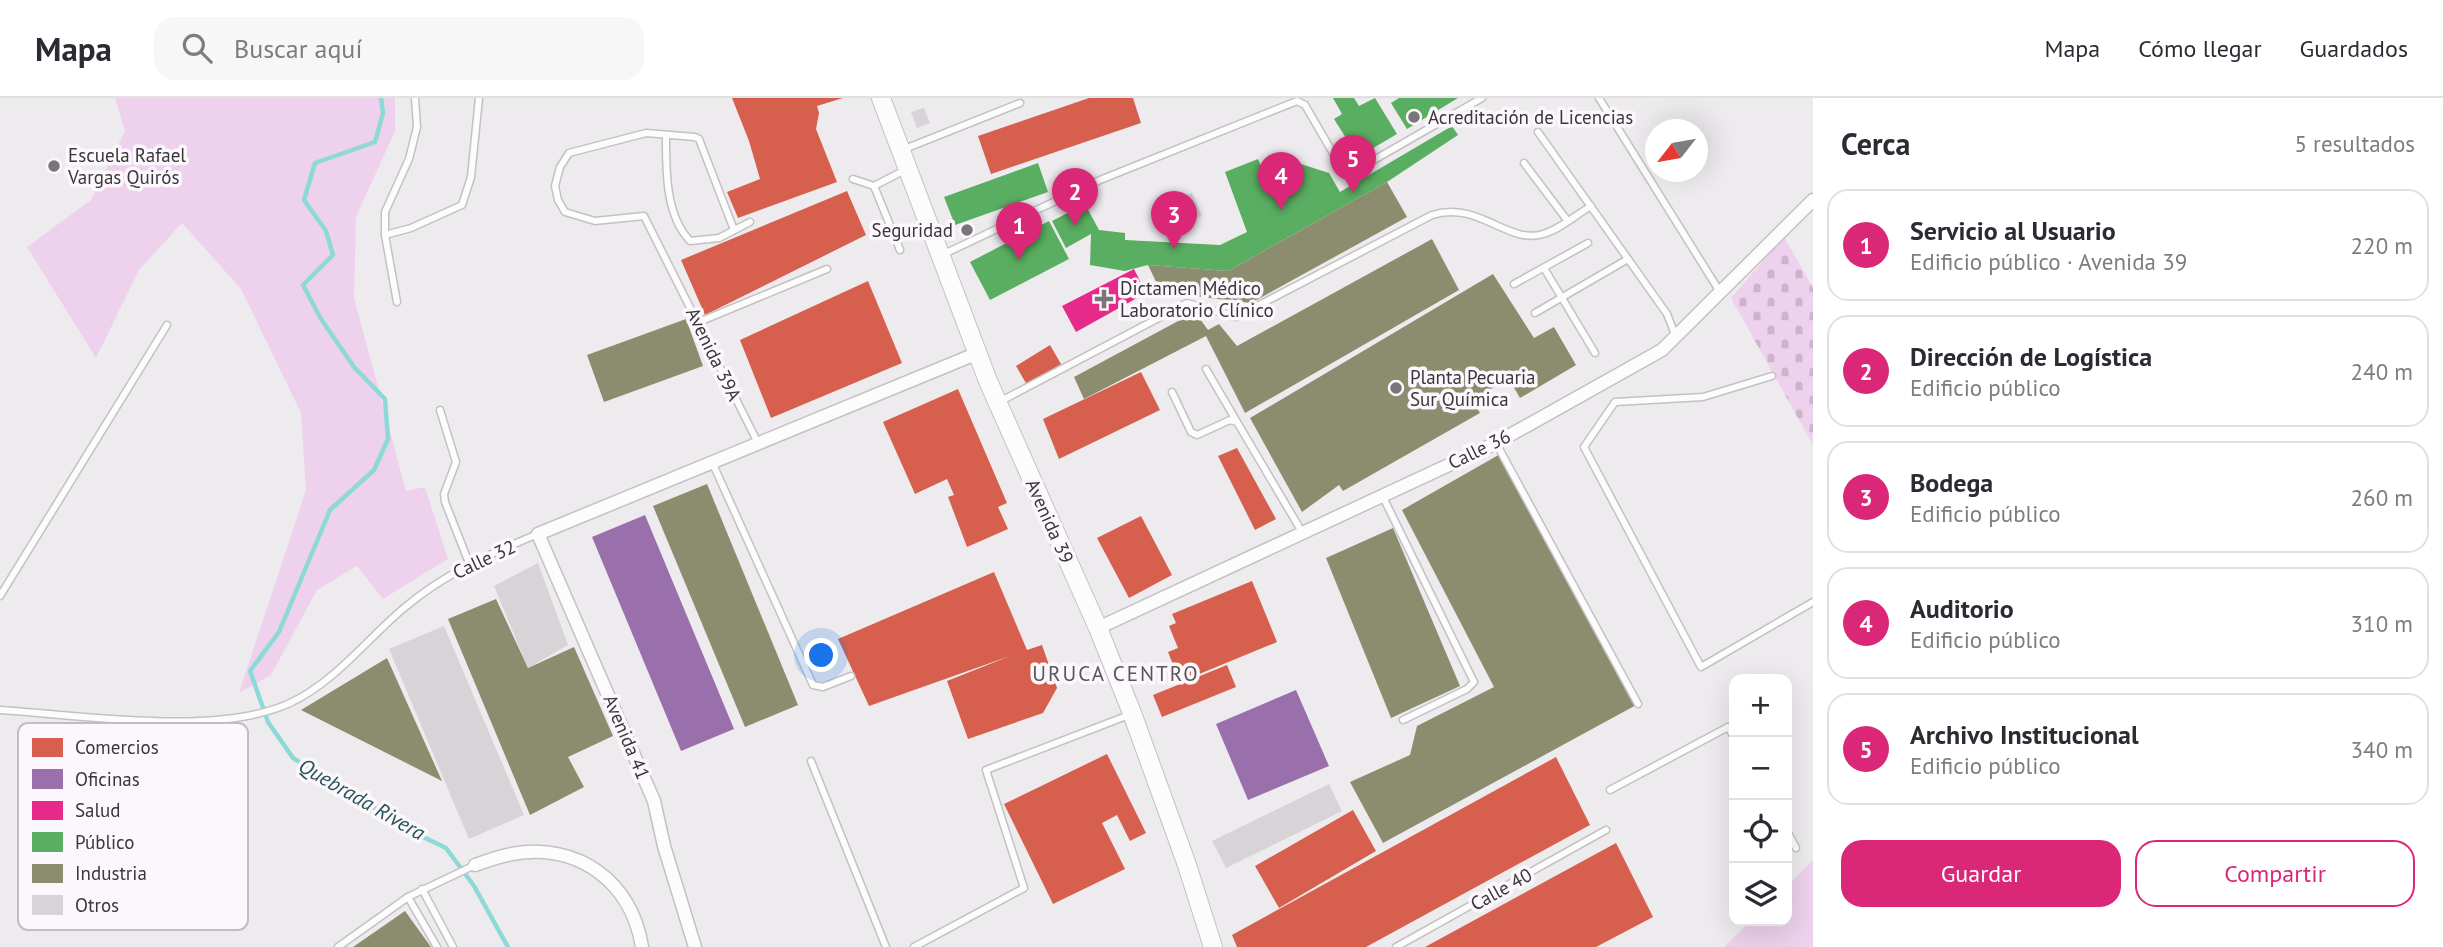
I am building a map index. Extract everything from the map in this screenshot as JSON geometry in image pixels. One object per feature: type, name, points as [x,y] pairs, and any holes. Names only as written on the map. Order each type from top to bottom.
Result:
[{"type":"main road","name":"Avenida 39","points":[[881,98],[997,403],[1098,628],[1132,713],[1188,864],[1213,947]]},
{"type":"street","name":"Calle 36","points":[[1098,628],[1496,443],[1662,350],[1813,200]]},
{"type":"street","name":"Calle 32","points":[[538,534],[978,353]]},
{"type":"street","name":"Avenida 41","points":[[538,534],[654,801],[664,846],[695,947]]},
{"type":"street","points":[[475,865],[513,853],[543,853],[575,858],[603,874],[624,895],[638,926],[642,947]]},
{"type":"lane","points":[[397,302],[385,235],[385,212],[409,159],[417,127],[415,98]]},
{"type":"lane","points":[[385,235],[411,228],[461,205],[471,177],[479,98]]},
{"type":"lane","points":[[940,256],[1100,180],[1297,101],[1305,105],[1341,167],[1353,172],[1482,98]]},
{"type":"lane","points":[[1600,98],[1721,294]]},
{"type":"lane","points":[[900,151],[1020,103]]},
{"type":"lane","name":"Avenida 39A","points":[[666,135],[646,132],[569,153],[559,167],[555,186],[558,200],[565,212],[594,221],[644,216],[758,443]]},
{"type":"lane","points":[[1538,132],[1667,314],[1676,338]]},
{"type":"lane","points":[[734,230],[699,139],[666,135],[669,190],[685,235],[690,241],[700,242],[734,230],[750,222]]},
{"type":"lane","points":[[1524,163],[1567,220]]},
{"type":"lane","points":[[853,179],[874,186],[906,169]]},
{"type":"lane","points":[[874,186],[900,250]]},
{"type":"lane","points":[[997,403],[1187,303],[1236,317],[1411,225],[1447,210],[1477,214],[1517,233],[1542,235],[1591,206]]},
{"type":"lane","points":[[1514,284],[1588,243]]},
{"type":"lane","points":[[1535,313],[1628,259]]},
{"type":"lane","points":[[1544,268],[1595,353]]},
{"type":"lane","points":[[699,322],[827,269]]},
{"type":"lane","points":[[0,596],[167,325]]},
{"type":"lane","points":[[1206,369],[1302,532]]},
{"type":"lane","points":[[1772,376],[1703,397],[1615,402],[1584,447],[1701,667],[1813,602]]},
{"type":"lane","points":[[1172,392],[1191,432],[1198,435],[1230,420],[1237,422]]},
{"type":"lane","points":[[440,410],[456,462],[444,494],[469,563]]},
{"type":"lane","points":[[1496,443],[1638,704]]},
{"type":"lane","points":[[712,462],[813,685],[823,687],[851,676]]},
{"type":"lane","points":[[1382,495],[1474,682],[1467,689],[1403,720]]},
{"type":"lane","name":"Calle 32","points":[[0,710],[166,720],[218,719],[255,713],[290,703],[324,682],[403,608],[440,580],[469,563],[538,534]]},
{"type":"lane","points":[[914,947],[1024,888],[986,771],[1132,713]]},
{"type":"lane","points":[[1610,790],[1729,729]]},
{"type":"lane","points":[[811,761],[886,947]]},
{"type":"lane","name":"Calle 40","points":[[1396,947],[1606,830]]},
{"type":"lane","points":[[1792,840],[1796,848]]},
{"type":"lane","points":[[338,947],[408,897],[475,865]]},
{"type":"lane","points":[[422,889],[453,947]]},
{"type":"lane","points":[[408,897],[437,947]]},
{"type":"green space","points":[[115,98],[395,98],[395,131],[356,217],[354,298],[406,491],[425,487],[448,559],[383,599],[357,566],[317,590],[271,675],[239,693],[306,490],[301,413],[241,289],[182,223],[139,270],[96,358],[27,247],[91,200],[125,131]]},
{"type":"green space","points":[[1784,237],[1813,288],[1813,445],[1731,298]]},
{"type":"green space","points":[[1813,860],[1813,947],[1724,947],[1746,926],[1792,926],[1792,881]]},
{"type":"building: Comercios","points":[[732,98],[843,98],[817,106],[819,113],[816,129],[837,182],[738,218],[727,192],[760,179]]},
{"type":"building: Comercios","points":[[1089,98],[1133,98],[1141,123],[991,174],[978,136]]},
{"type":"building: Comercios","points":[[847,191],[866,235],[705,315],[681,260]]},
{"type":"building: Comercios","points":[[868,281],[902,363],[771,418],[740,340]]},
{"type":"building: Comercios","points":[[1050,345],[1061,364],[1027,385],[1016,366]]},
{"type":"building: Comercios","points":[[1141,372],[1160,410],[1059,459],[1043,419]]},
{"type":"building: Comercios","points":[[958,389],[1007,503],[998,507],[1008,529],[967,547],[948,497],[954,495],[947,479],[915,494],[883,422]]},
{"type":"building: Comercios","points":[[1237,448],[1276,519],[1255,530],[1218,456]]},
{"type":"building: Comercios","points":[[1141,516],[1172,575],[1129,598],[1097,538]]},
{"type":"building: Comercios","points":[[994,572],[1027,650],[1042,645],[1057,688],[1043,713],[968,739],[947,681],[1010,656],[869,706],[838,639]]},
{"type":"building: Comercios","points":[[1252,581],[1277,642],[1180,682],[1168,652],[1178,648],[1169,626],[1176,623],[1172,614]]},
{"type":"building: Comercios","points":[[1227,665],[1236,687],[1162,717],[1153,695]]},
{"type":"building: Comercios","points":[[1107,754],[1146,833],[1130,841],[1117,815],[1102,823],[1125,869],[1053,904],[1004,804]]},
{"type":"building: Comercios","points":[[1556,757],[1590,825],[1366,947],[1237,947],[1232,935]]},
{"type":"building: Comercios","points":[[1353,810],[1376,851],[1279,908],[1255,866]]},
{"type":"building: Comercios","points":[[1616,843],[1653,917],[1596,947],[1425,947]]},
{"type":"building: Oficinas","points":[[645,515],[734,729],[681,751],[592,537]]},
{"type":"building: Oficinas","points":[[1296,690],[1329,766],[1248,800],[1216,724]]},
{"type":"building: Salud","name":"Dictamen Médico Laboratorio Clínico","points":[[1134,269],[1146,293],[1076,332],[1062,306]]},
{"type":"building: Público","points":[[1333,98],[1354,98],[1359,106],[1375,98],[1397,134],[1358,157],[1334,119],[1342,114]]},
{"type":"building: Público","name":"Acreditación de Licencias","points":[[1399,98],[1458,98],[1407,129],[1391,103]]},
{"type":"building: Público","points":[[1452,126],[1458,135],[1387,182],[1228,271],[1148,265],[1125,271],[1090,265],[1091,234],[1066,248],[1052,221],[1085,204],[1099,230],[1125,233],[1125,240],[1220,245],[1247,232],[1225,172],[1258,159],[1268,183],[1283,175],[1294,180],[1301,164],[1329,173],[1340,192]]},
{"type":"building: Público","points":[[1038,163],[1048,192],[955,225],[944,197]]},
{"type":"building: Público","points":[[1049,221],[1069,259],[990,300],[970,262]]},
{"type":"building: Público","name":"Seguridad","points":[[969,223],[973,232],[965,236],[961,227]]},
{"type":"building: Industria","points":[[1387,182],[1407,217],[1251,303],[1161,292],[1148,265],[1228,271]]},
{"type":"building: Industria","points":[[1432,239],[1459,290],[1245,413],[1206,336],[1084,399],[1074,377],[1195,312],[1208,330],[1219,324],[1237,346]]},
{"type":"building: Industria","name":"Planta Pecuaria Sur Química","points":[[1493,274],[1534,338],[1554,327],[1576,365],[1520,398],[1509,379],[1472,399],[1480,413],[1343,491],[1339,485],[1302,512],[1250,418]]},
{"type":"building: Industria","points":[[686,319],[703,366],[604,402],[587,355]]},
{"type":"building: Industria","points":[[1502,453],[1638,704],[1383,843],[1350,782],[1410,755],[1417,726],[1494,687],[1402,510]]},
{"type":"building: Industria","points":[[707,484],[798,705],[745,727],[653,506]]},
{"type":"building: Industria","points":[[1393,528],[1460,686],[1391,718],[1326,558]]},
{"type":"building: Industria","points":[[496,599],[528,668],[574,647],[613,736],[568,757],[584,787],[530,815],[448,619]]},
{"type":"building: Industria","points":[[387,658],[442,781],[301,710]]},
{"type":"building: Industria","points":[[405,911],[431,947],[353,947]]},
{"type":"building: Otros","points":[[924,108],[930,123],[917,128],[911,112]]},
{"type":"building: Otros","points":[[1192,193],[1202,216],[1179,226],[1169,202]]},
{"type":"building: Otros","points":[[538,563],[568,645],[528,668],[494,586]]},
{"type":"building: Otros","points":[[444,626],[524,815],[469,839],[389,649]]},
{"type":"building: Otros","points":[[1329,784],[1342,811],[1226,868],[1212,841]]},
{"type":"waterway","name":"Quebrada Rivera","points":[[381,98],[383,113],[375,142],[315,163],[304,200],[326,231],[333,255],[303,285],[321,319],[354,367],[385,399],[388,439],[374,470],[330,510],[279,632],[250,671],[268,722],[293,758],[415,833],[446,848],[474,886],[508,947]]},
{"type":"place","name":"Acreditación de Licencias","points":[[1414,117]]},
{"type":"place","name":"Escuela Rafael Vargas Quirós","points":[[54,166]]},
{"type":"place","name":"Archivo Institucional","points":[[1353,193]]},
{"type":"place","name":"Auditorio","points":[[1281,210]]},
{"type":"place","name":"Dirección de Logística","points":[[1075,226]]},
{"type":"place","name":"Seguridad","points":[[967,230]]},
{"type":"place","name":"Bodega","points":[[1174,249]]},
{"type":"place","name":"Servicio al Usuario","points":[[1019,260]]},
{"type":"place","name":"Dictamen Médico Laboratorio Clínico","points":[[1104,299]]},
{"type":"place","name":"Planta Pecuaria Sur Química","points":[[1396,388]]},
{"type":"district","name":"URUCA CENTRO","points":[[1116,673]]}]
